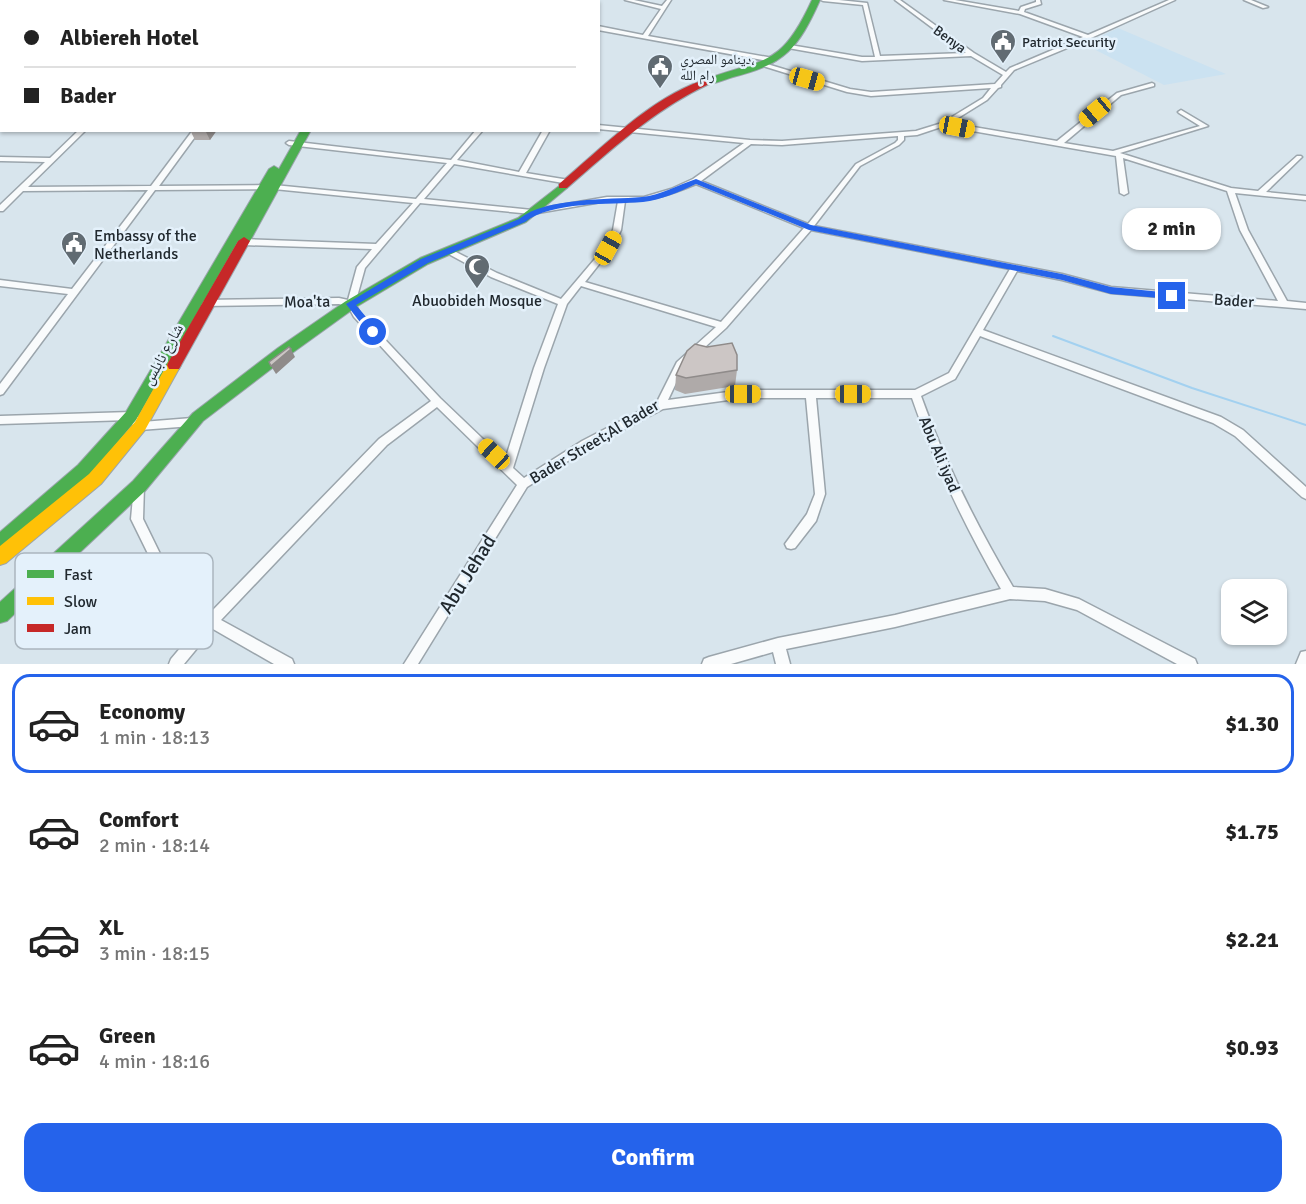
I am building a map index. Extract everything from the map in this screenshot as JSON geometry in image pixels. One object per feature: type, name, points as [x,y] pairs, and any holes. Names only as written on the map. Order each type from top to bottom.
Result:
[{"type":"street","points":[[627,0],[664,8]]},
{"type":"street","points":[[646,35],[669,0]]},
{"type":"street","points":[[66,553],[139,486],[192,422],[283,352],[351,304],[424,261],[522,220],[566,182],[675,98],[705,81],[769,63],[790,47],[806,28],[816,0]]},
{"type":"street","points":[[823,0],[865,4],[878,59]]},
{"type":"street","name":"Benya","points":[[897,0],[972,54],[1006,74]]},
{"type":"street","points":[[946,0],[1021,13],[1089,37]]},
{"type":"street","points":[[1021,13],[1023,8],[1039,3],[1038,0]]},
{"type":"street","points":[[600,127],[750,142],[917,133],[944,124],[985,99],[999,86],[1006,74],[1173,0]]},
{"type":"street","points":[[1246,0],[1265,7]]},
{"type":"street","points":[[600,28],[646,35],[769,63],[849,91],[871,94],[999,86]]},
{"type":"street","points":[[790,47],[862,59],[972,54]]},
{"type":"street","points":[[1059,143],[1119,94],[1152,86]]},
{"type":"street","points":[[1116,154],[1204,126],[1181,112]]},
{"type":"street","points":[[944,124],[1116,154],[1230,190],[1306,198]]},
{"type":"street","points":[[0,209],[81,132]]},
{"type":"street","points":[[0,391],[195,132]]},
{"type":"street","name":"Moa'ta","points":[[204,303],[339,301],[351,304],[362,267],[478,132]]},
{"type":"street","points":[[522,173],[546,132]]},
{"type":"street","name":"Bader Street;Al Bader","points":[[523,484],[586,444],[661,405],[680,364],[723,326],[809,227],[858,165],[897,144],[901,140],[901,135]]},
{"type":"street","points":[[295,139],[454,162],[566,182]]},
{"type":"street","name":"شارع نابلس","points":[[0,557],[95,479],[136,421],[295,139]]},
{"type":"street","points":[[22,189],[269,187],[420,199],[532,212],[607,199],[644,199],[674,191],[696,181],[746,148],[750,142]]},
{"type":"street","points":[[1116,154],[1124,193]]},
{"type":"street","points":[[1260,193],[1299,157]]},
{"type":"street","points":[[2,159],[51,160]]},
{"type":"street","name":"Bader","points":[[696,181],[809,227],[1062,277],[1127,293],[1306,306]]},
{"type":"street","name":"شارع نابلس","points":[[204,303],[244,242],[269,187]]},
{"type":"street","name":"Bader","points":[[1230,190],[1244,230],[1284,303]]},
{"type":"street","points":[[508,468],[539,368],[563,303],[617,230],[622,199]]},
{"type":"street","points":[[244,242],[378,247]]},
{"type":"street","points":[[449,252],[494,275],[563,303]]},
{"type":"street","name":"Abu Ali iyad","points":[[1010,593],[985,552],[932,444],[916,394],[952,376],[1014,269]]},
{"type":"street","points":[[580,283],[723,326]]},
{"type":"street","points":[[0,284],[74,291]]},
{"type":"street","points":[[351,304],[357,315],[437,401],[523,484]]},
{"type":"street","points":[[978,332],[1217,420],[1239,433],[1306,494]]},
{"type":"street","points":[[790,544],[812,517],[820,494],[811,393]]},
{"type":"street","points":[[661,405],[743,394],[916,394]]},
{"type":"street","points":[[213,619],[383,442],[437,401]]},
{"type":"street","points":[[0,420],[192,422]]},
{"type":"street","name":"شارع نابلس","points":[[0,543],[136,421]]},
{"type":"street","name":"Abu Jehad","points":[[416,662],[523,484]]},
{"type":"street","points":[[139,486],[137,519],[154,553]]},
{"type":"street","points":[[709,664],[778,644],[895,621],[1010,593],[1045,595],[1079,604],[1190,664]]},
{"type":"street","points":[[0,614],[15,600]]},
{"type":"street","points":[[213,622],[287,664]]},
{"type":"street","points":[[778,644],[783,664]]},
{"type":"street","points":[[176,664],[188,649]]},
{"type":"street","points":[[1303,664],[1306,657]]},
{"type":"shaded area","points":[[1118,28],[1226,74],[1164,85],[1084,44]]},
{"type":"building","points":[[732,343],[737,355],[737,370],[686,378],[676,375],[687,351],[695,344],[707,347]]},
{"type":"building","points":[[289,347],[291,349],[271,366],[269,362]]},
{"type":"waterway","points":[[1053,336],[1192,388],[1306,425]]},
{"type":"traffic: fast","points":[[704,83],[757,68],[774,60],[796,38],[816,0]]},
{"type":"traffic: fast","points":[[244,241],[305,132]]},
{"type":"traffic: fast","points":[[0,543],[84,470],[131,416],[274,169]]},
{"type":"traffic: fast","points":[[66,553],[139,486],[198,417],[283,352],[351,304],[424,261],[522,220],[563,186]]},
{"type":"traffic: fast","points":[[0,614],[15,600]]},
{"type":"traffic: slow","points":[[0,557],[95,479],[140,426],[174,365]]},
{"type":"traffic: jam","points":[[563,186],[649,115],[667,102],[704,83]]},
{"type":"traffic: jam","points":[[174,365],[244,241]]},
{"type":"place","name":"Patriot Security","points":[[1003,65]]},
{"type":"place","name":"دينامو المصري، رام الله","points":[[660,90]]},
{"type":"place","name":"Embassy of the Netherlands","points":[[74,267]]},
{"type":"place","name":"Abuobideh Mosque","points":[[477,290]]},
{"type":"route","points":[[373,332],[357,315],[351,304],[424,261],[522,220],[532,212],[607,199],[644,199],[674,191],[696,181],[809,227],[1062,277],[1111,290],[1172,296]]}]
